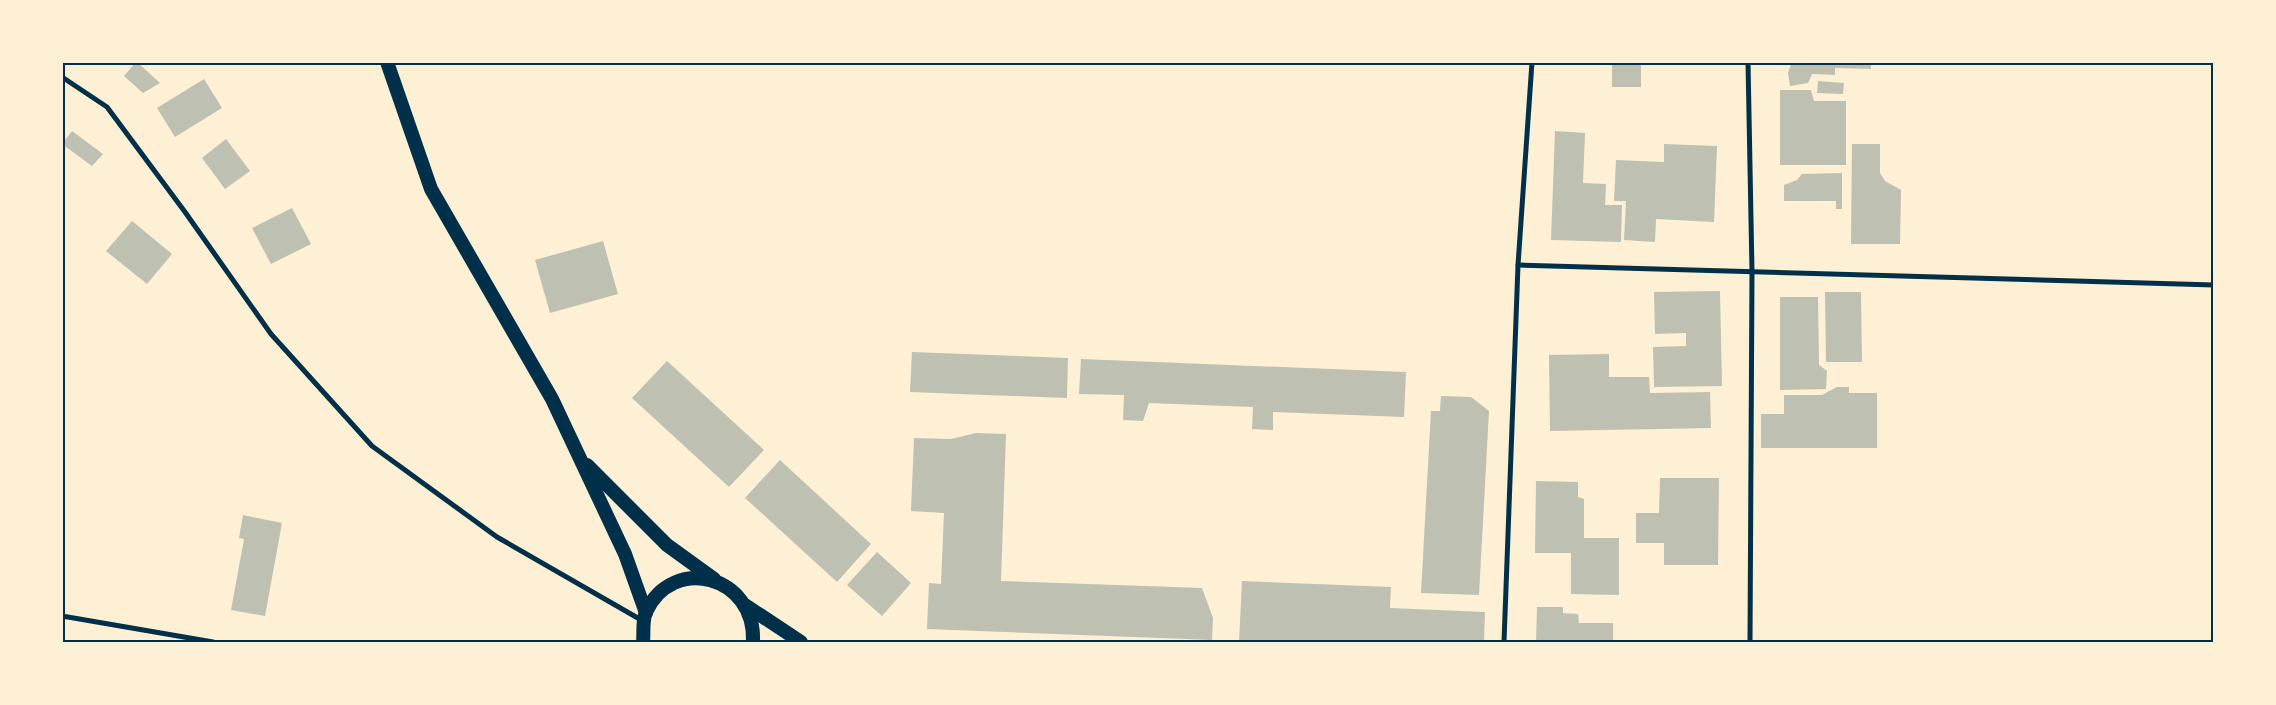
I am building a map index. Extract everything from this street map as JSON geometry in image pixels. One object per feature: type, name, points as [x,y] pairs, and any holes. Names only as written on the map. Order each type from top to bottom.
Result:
[{"type":"highway","points":[[387,62],[431,190],[552,400],[625,554],[645,617],[644,642]]},
{"type":"highway","points":[[580,457],[667,545],[718,582],[729,587],[746,605],[801,642]]},
{"type":"highway","points":[[645,617],[651,604],[664,590],[680,581],[699,578],[718,582]]},
{"type":"highway","points":[[746,605],[753,628],[753,642]]},
{"type":"street","points":[[1504,642],[1518,265],[1532,62]]},
{"type":"street","points":[[1748,62],[1752,271],[1750,642]]},
{"type":"street","points":[[62,77],[107,107],[185,212],[270,334],[372,446],[497,537],[645,617]]},
{"type":"street","points":[[1518,265],[2214,285]]},
{"type":"street","points":[[62,616],[213,642]]},
{"type":"building","points":[[136,62],[160,83],[143,93],[124,76]]},
{"type":"building","points":[[1612,62],[1641,62],[1641,87],[1612,87]]},
{"type":"building","points":[[1792,62],[1871,62],[1871,69],[1835,68],[1835,75],[1812,74],[1808,83],[1790,86],[1788,73]]},
{"type":"building","points":[[204,79],[222,108],[175,137],[157,108]]},
{"type":"building","points":[[1818,81],[1844,83],[1843,94],[1817,93]]},
{"type":"building","points":[[1780,90],[1811,90],[1814,101],[1846,101],[1846,165],[1780,165]]},
{"type":"building","points":[[72,131],[103,154],[92,166],[62,144]]},
{"type":"building","points":[[1555,131],[1585,133],[1583,183],[1606,184],[1605,205],[1622,205],[1621,242],[1551,240]]},
{"type":"building","points":[[226,139],[250,171],[225,189],[202,158]]},
{"type":"building","points":[[1664,144],[1717,146],[1714,222],[1656,219],[1655,242],[1624,240],[1626,201],[1614,201],[1616,160],[1664,162]]},
{"type":"building","points":[[1852,144],[1880,144],[1880,173],[1885,181],[1901,190],[1900,244],[1851,244]]},
{"type":"building","points":[[1842,173],[1842,209],[1836,209],[1836,201],[1784,201],[1784,185],[1797,180],[1802,174]]},
{"type":"building","points":[[292,208],[311,244],[271,264],[252,228]]},
{"type":"building","points":[[132,221],[172,254],[147,284],[106,251]]},
{"type":"building","points":[[603,241],[618,294],[550,313],[535,260]]},
{"type":"building","points":[[1720,291],[1722,386],[1654,387],[1653,347],[1686,346],[1686,333],[1655,334],[1654,292]]},
{"type":"building","points":[[1825,292],[1861,292],[1862,362],[1826,362]]},
{"type":"building","points":[[1780,297],[1818,297],[1819,365],[1827,371],[1826,389],[1780,390]]},
{"type":"building","points":[[912,352],[1068,358],[1067,398],[910,392]]},
{"type":"building","points":[[1609,354],[1609,377],[1649,377],[1650,393],[1710,392],[1711,428],[1550,431],[1549,355]]},
{"type":"building","points":[[1081,359],[1406,372],[1404,417],[1273,412],[1273,430],[1252,429],[1253,407],[1149,403],[1143,421],[1123,420],[1124,395],[1079,394]]},
{"type":"building","points":[[667,361],[764,450],[729,487],[632,398]]},
{"type":"building","points":[[1837,387],[1849,387],[1849,393],[1877,393],[1877,448],[1761,448],[1761,414],[1784,414],[1784,395],[1822,395]]},
{"type":"building","points":[[1441,396],[1471,397],[1489,411],[1479,595],[1421,593],[1431,411],[1440,411]]},
{"type":"building","points":[[976,433],[1006,434],[1001,581],[1202,588],[1213,618],[1212,640],[927,629],[929,583],[941,584],[944,513],[911,511],[914,438],[951,439]]},
{"type":"building","points":[[780,460],[871,544],[837,582],[745,498]]},
{"type":"building","points":[[1660,478],[1719,478],[1718,565],[1664,565],[1664,543],[1636,543],[1636,513],[1659,513]]},
{"type":"building","points":[[1536,481],[1578,482],[1578,497],[1584,499],[1584,538],[1619,538],[1619,595],[1571,594],[1571,553],[1535,553]]},
{"type":"building","points":[[243,515],[282,523],[265,616],[231,610],[244,539],[239,538]]},
{"type":"building","points":[[877,552],[911,583],[882,616],[847,585]]},
{"type":"building","points":[[1242,581],[1391,587],[1390,608],[1485,612],[1484,642],[1239,642]]},
{"type":"building","points":[[1537,607],[1563,607],[1563,613],[1578,614],[1579,623],[1613,623],[1613,642],[1536,642]]}]
